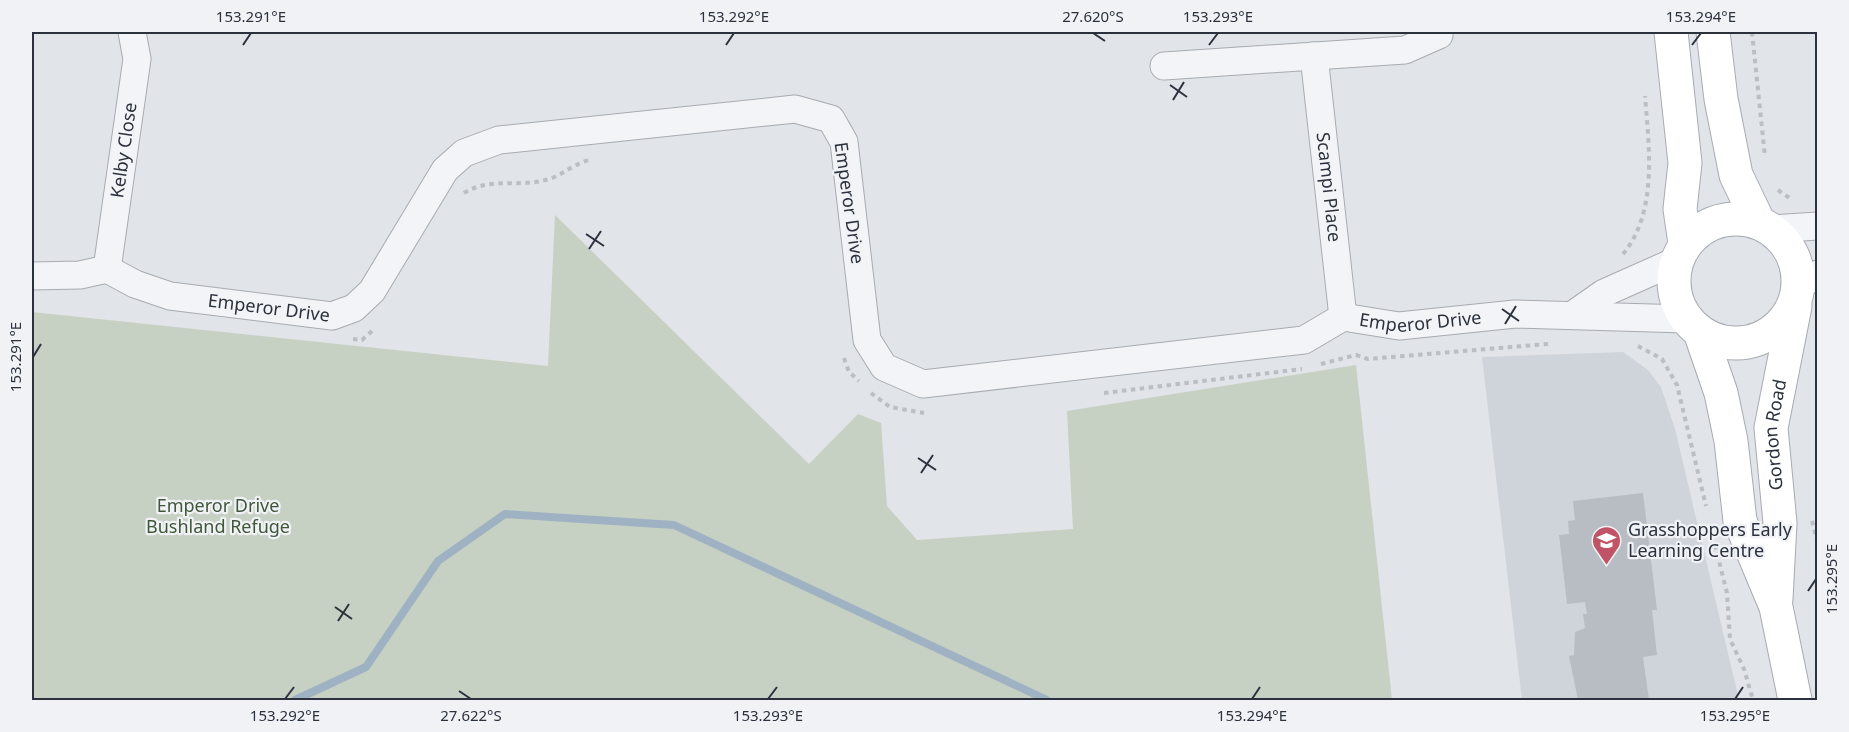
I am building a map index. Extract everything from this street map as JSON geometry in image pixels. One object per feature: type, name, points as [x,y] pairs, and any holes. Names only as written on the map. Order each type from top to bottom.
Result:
[{"type":"street","name":"Kelby Close","points":[[106,269],[137,59],[132,32]]},
{"type":"street","points":[[1671,32],[1685,163],[1680,209],[1681,252],[1673,281],[1676,301],[1693,325],[1727,342],[1756,340],[1773,331],[1787,317],[1804,287],[1792,254],[1765,226],[1737,175],[1721,99],[1713,32]]},
{"type":"street","points":[[1164,66],[1405,50],[1439,35]]},
{"type":"street","name":"Scampi Place","points":[[1314,56],[1343,317]]},
{"type":"street","name":"Emperor Drive","points":[[106,269],[135,284],[170,296],[332,316],[354,308],[372,291],[445,170],[464,153],[499,140],[795,110],[831,119],[844,142],[867,340],[884,367],[923,384],[1304,340],[1343,317],[1399,326],[1515,314],[1574,314],[1693,325]]},
{"type":"street","points":[[1574,314],[1604,293],[1681,252],[1700,229],[1719,220],[1739,218],[1765,226],[1818,226]]},
{"type":"street","points":[[32,276],[80,275],[106,269]]},
{"type":"street","name":"Gordon Road","points":[[1776,607],[1780,523],[1771,428],[1804,287]]},
{"type":"street","name":"Gordon Road","points":[[1693,325],[1721,393],[1729,431],[1740,521],[1776,607],[1796,700]]},
{"type":"path","points":[[1752,32],[1766,147],[1764,164]]},
{"type":"path","points":[[1621,257],[1632,243],[1643,212],[1648,180],[1644,87]]},
{"type":"path","points":[[1769,182],[1786,197],[1795,200]]},
{"type":"shaded area","name":"Grasshoppers Early Learning Centre","points":[[1623,352],[1648,370],[1661,387],[1675,429],[1739,700],[1522,700],[1482,357]]},
{"type":"green space","name":"Emperor Drive Bushland Refuge","points":[[555,215],[809,464],[858,414],[881,423],[887,506],[917,540],[1073,529],[1067,411],[1356,365],[1392,700],[32,700],[32,312],[548,366]]},
{"type":"building","points":[[1643,493],[1657,610],[1652,610],[1657,655],[1643,657],[1649,700],[1578,700],[1569,656],[1574,655],[1575,632],[1585,628],[1583,614],[1587,614],[1585,602],[1567,604],[1559,535],[1569,534],[1568,521],[1575,520],[1573,501]]},
{"type":"waterway","points":[[295,700],[366,667],[438,561],[505,514],[674,525],[1047,700]]},
{"type":"place","name":"Grasshoppers Early Learning Centre","points":[[1607,566]]}]
